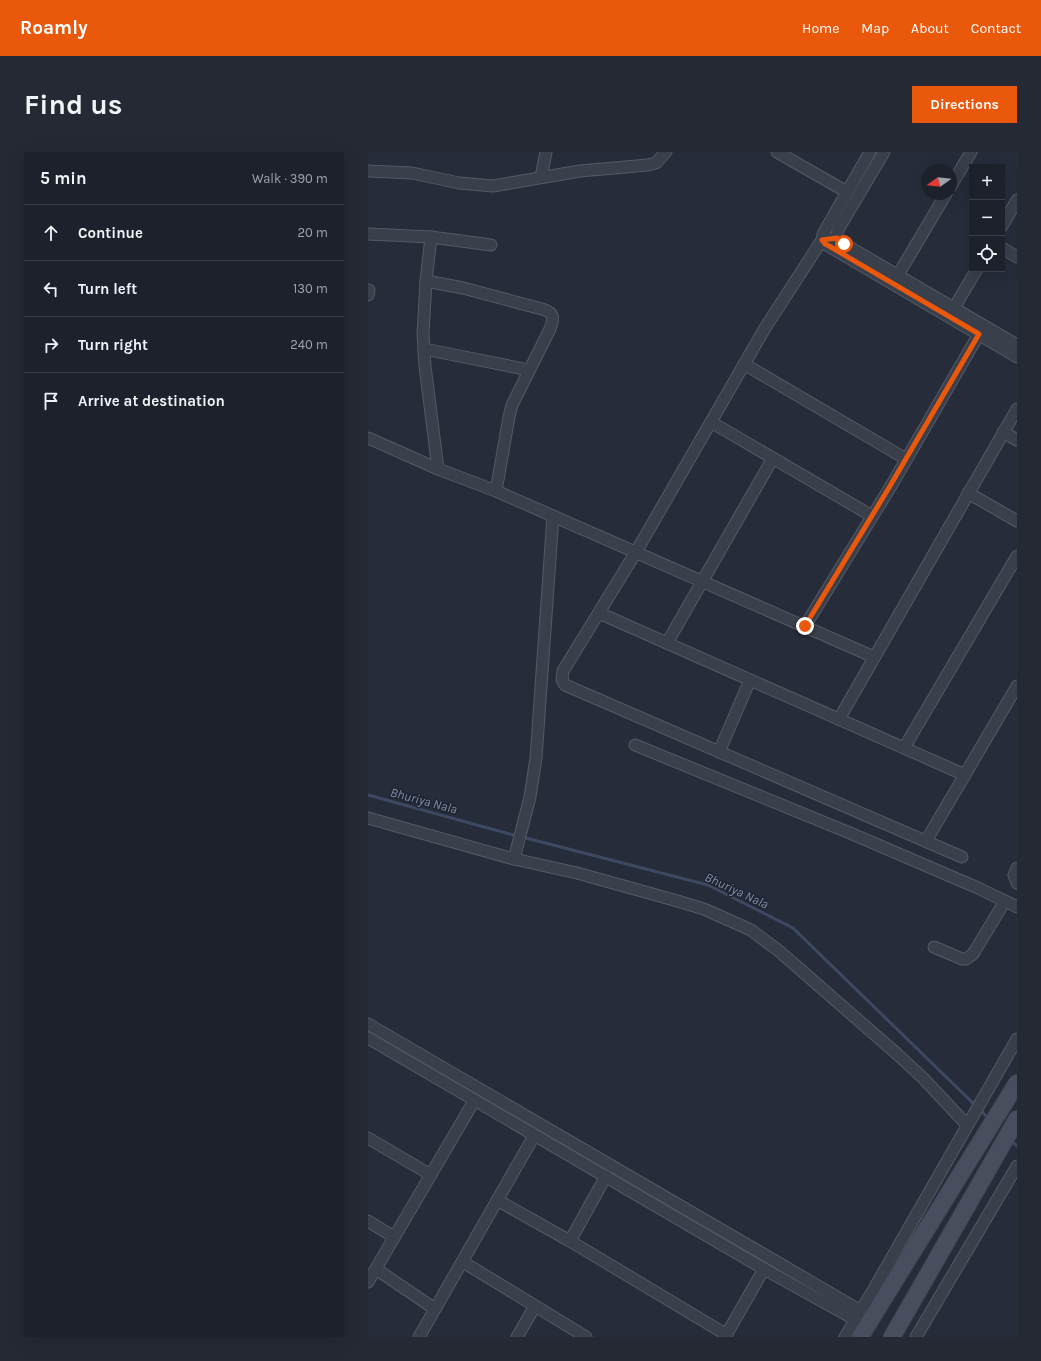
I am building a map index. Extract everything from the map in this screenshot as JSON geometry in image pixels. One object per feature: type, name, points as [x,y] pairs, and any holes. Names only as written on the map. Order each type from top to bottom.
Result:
[{"type":"street","points":[[541,177],[546,152]]},
{"type":"street","points":[[368,171],[412,173],[459,183],[493,186],[580,171],[648,165],[656,163],[666,152]]},
{"type":"street","points":[[777,152],[847,192]]},
{"type":"street","points":[[870,152],[823,234],[822,240],[765,328],[636,552],[563,672],[562,680],[565,685],[962,856]]},
{"type":"street","points":[[884,152],[839,228],[836,234],[837,238],[844,244],[1017,345]]},
{"type":"street","points":[[957,176],[972,152]]},
{"type":"street","points":[[898,275],[942,200]]},
{"type":"street","points":[[1005,221],[1017,200]]},
{"type":"street","points":[[368,234],[431,238],[491,245]]},
{"type":"street","points":[[431,238],[426,281],[423,334],[438,469]]},
{"type":"street","points":[[822,240],[837,238]]},
{"type":"street","points":[[822,240],[825,244],[1017,357]]},
{"type":"street","points":[[1005,250],[1017,257]]},
{"type":"street","points":[[954,308],[975,272]]},
{"type":"street","points":[[426,281],[476,291],[542,309],[551,313],[553,319],[550,329],[519,390],[509,417],[496,491]]},
{"type":"street","points":[[805,626],[906,459],[979,334]]},
{"type":"street","points":[[424,349],[529,370]]},
{"type":"street","points":[[744,364],[906,459]]},
{"type":"street","points":[[839,719],[1017,409]]},
{"type":"street","points":[[711,422],[872,516]]},
{"type":"street","points":[[1003,432],[1017,440]]},
{"type":"street","points":[[368,438],[438,469],[496,491],[874,657]]},
{"type":"street","points":[[667,643],[773,458]]},
{"type":"street","points":[[968,493],[1017,521]]},
{"type":"street","points":[[515,855],[530,797],[536,758],[553,516]]},
{"type":"street","points":[[904,748],[1017,556]]},
{"type":"street","points":[[599,613],[965,775]]},
{"type":"street","points":[[720,752],[750,680]]},
{"type":"street","points":[[926,841],[1017,686]]},
{"type":"street","points":[[635,745],[850,833],[978,888],[1017,907]]},
{"type":"street","points":[[368,818],[515,855],[674,900],[704,909],[751,930],[779,951],[897,1054],[969,1122]]},
{"type":"street","points":[[1017,868],[1014,875],[1017,883]]},
{"type":"street","points":[[934,947],[962,959],[970,957],[1005,901]]},
{"type":"street","points":[[368,1024],[859,1315]]},
{"type":"street","points":[[368,1038],[764,1269],[859,1315]]},
{"type":"street","points":[[845,1337],[1017,1039]]},
{"type":"street","points":[[860,1337],[1017,1083]]},
{"type":"street","points":[[368,1282],[474,1101]]},
{"type":"street","points":[[892,1337],[1016,1120]]},
{"type":"street","points":[[419,1337],[534,1136]]},
{"type":"street","points":[[368,1138],[431,1175]]},
{"type":"street","points":[[916,1337],[1016,1170]]},
{"type":"street","points":[[570,1241],[606,1176]]},
{"type":"street","points":[[497,1200],[570,1241],[726,1336],[764,1269]]},
{"type":"street","points":[[368,1222],[394,1237]]},
{"type":"street","points":[[462,1262],[586,1337]]},
{"type":"street","points":[[376,1269],[435,1309]]},
{"type":"street","points":[[517,1337],[535,1306]]},
{"type":"waterway","name":"Bhuriya Nala","points":[[368,795],[517,836]]},
{"type":"waterway","name":"Bhuriya Nala","points":[[522,837],[708,885],[793,928],[976,1106]]},
{"type":"waterway","name":"Bhuriya Nala","points":[[980,1110],[989,1119]]},
{"type":"waterway","name":"Bhuriya Nala","points":[[1010,1139],[1017,1146]]},
{"type":"route","points":[[805,626],[890,486],[979,334],[825,244],[822,240],[837,238],[844,244]]}]
